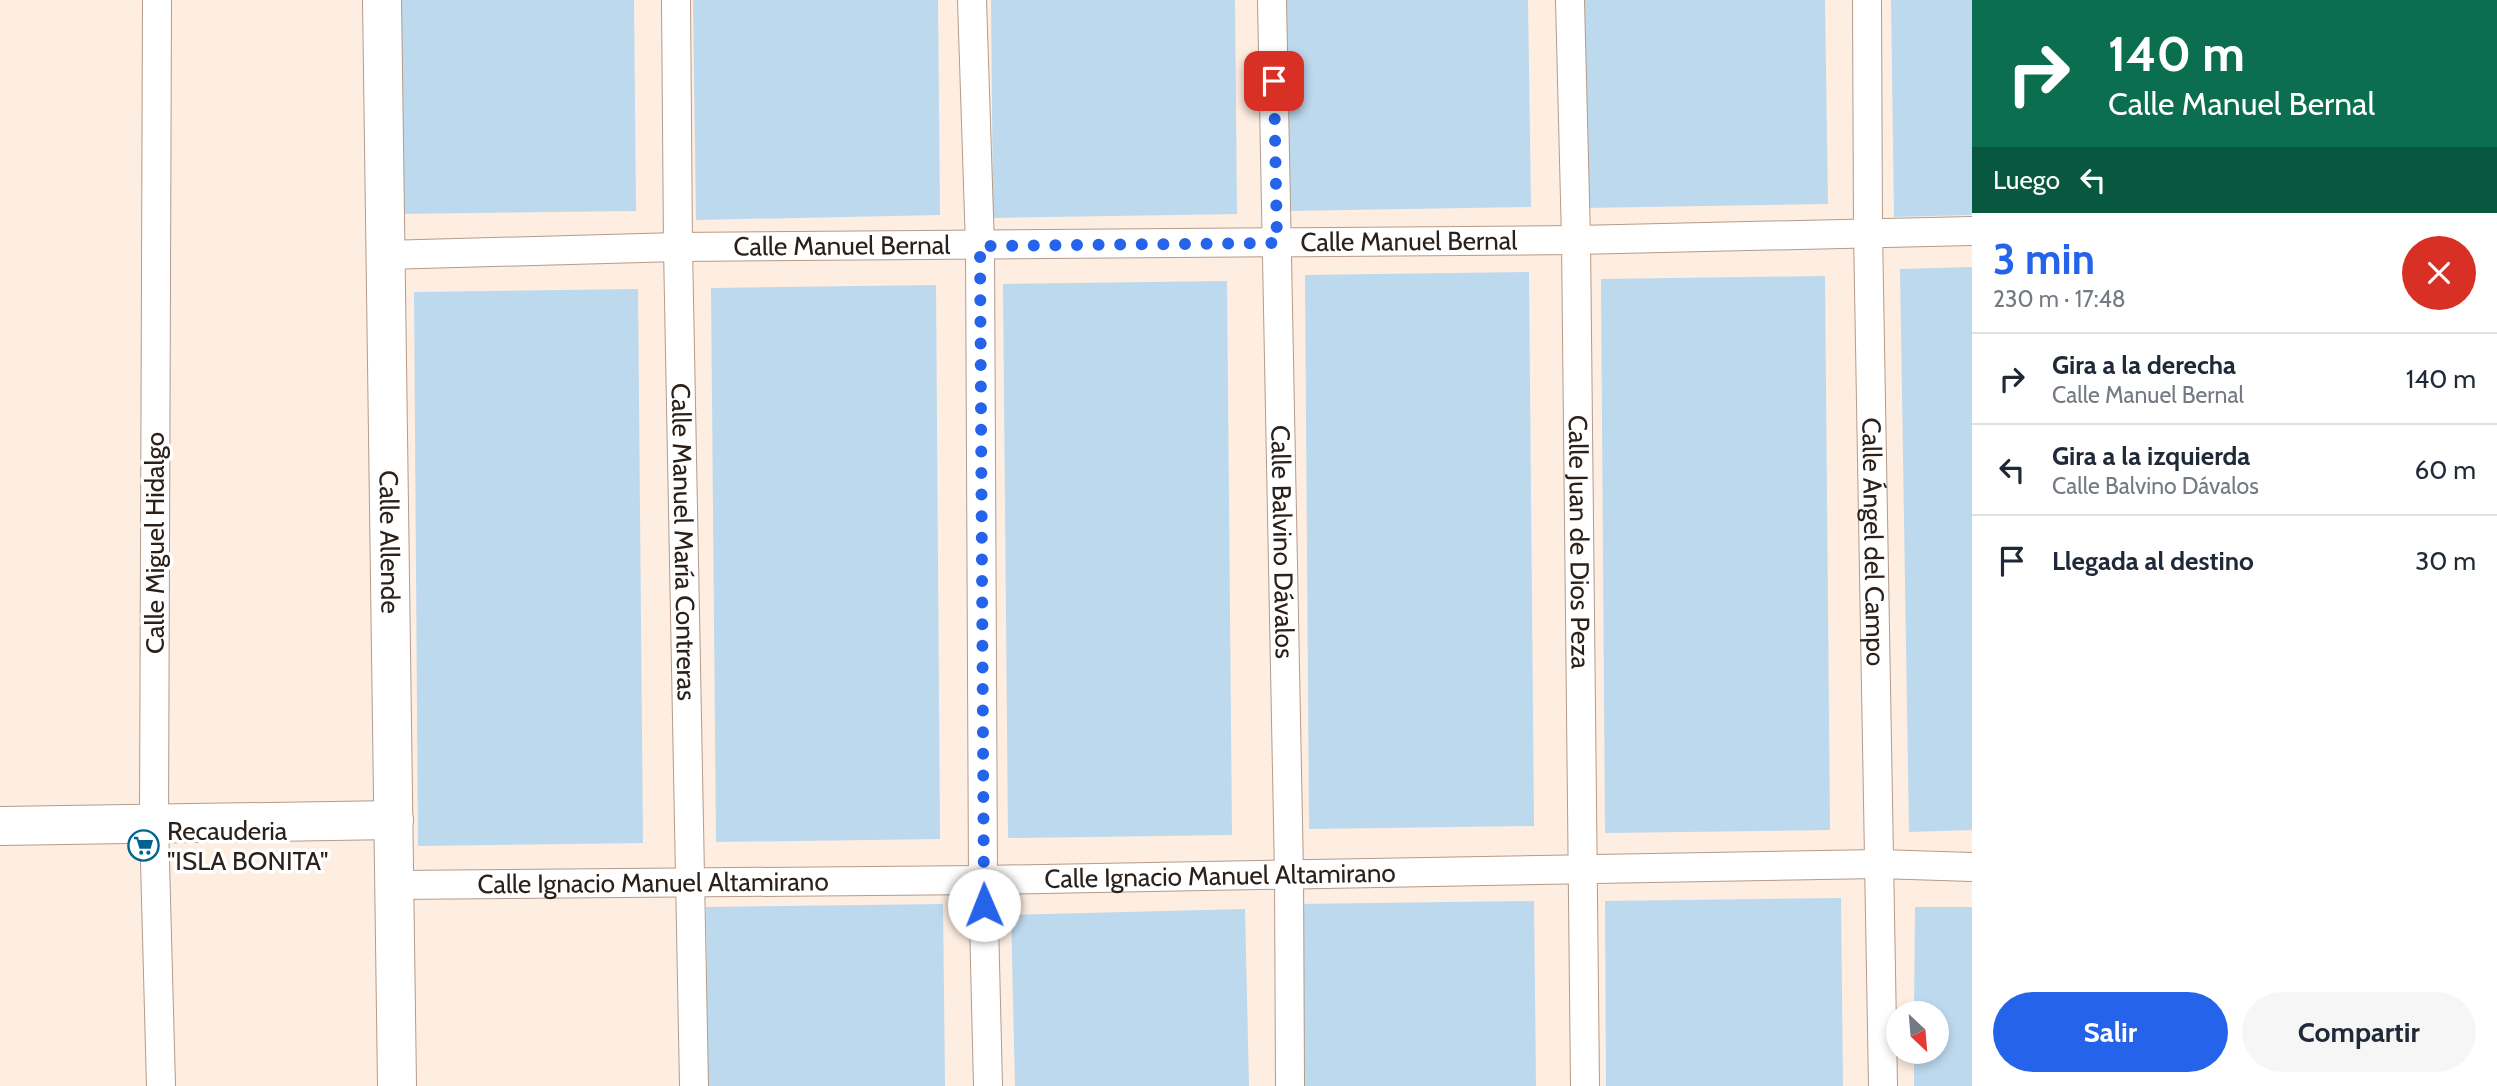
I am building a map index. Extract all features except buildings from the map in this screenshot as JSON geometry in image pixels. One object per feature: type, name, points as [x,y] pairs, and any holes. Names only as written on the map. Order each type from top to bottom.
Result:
[{"type":"street","name":"Calle Miguel Hidalgo","points":[[157,0],[154,824],[161,1086]]},
{"type":"street","name":"Calle Allende","points":[[382,0],[397,1086]]},
{"type":"street","name":"Calle Manuel María Contreras","points":[[676,0],[694,1086]]},
{"type":"street","points":[[972,0],[980,246],[983,880],[988,1086]]},
{"type":"street","name":"Calle Balvino Dávalos","points":[[1272,0],[1289,874],[1290,1086]]},
{"type":"street","name":"Calle Juan de Dios Peza","points":[[1570,0],[1576,240],[1585,1086]]},
{"type":"street","name":"Calle Ángel del Campo","points":[[1867,0],[1868,231],[1883,1086]]},
{"type":"street","name":"Calle Manuel Bernal","points":[[385,255],[678,247],[1576,240],[1868,231],[1972,231]]},
{"type":"street","points":[[0,826],[394,820]]},
{"type":"street","name":"Calle Ignacio Manuel Altamirano","points":[[394,886],[983,880],[1879,864],[1972,867]]},
{"type":"place","name":"Recauderia \"ISLA BONITA\"","points":[[144,846]]},
{"type":"route","points":[[984,905],[980,246],[1277,243],[1274,81]]}]
